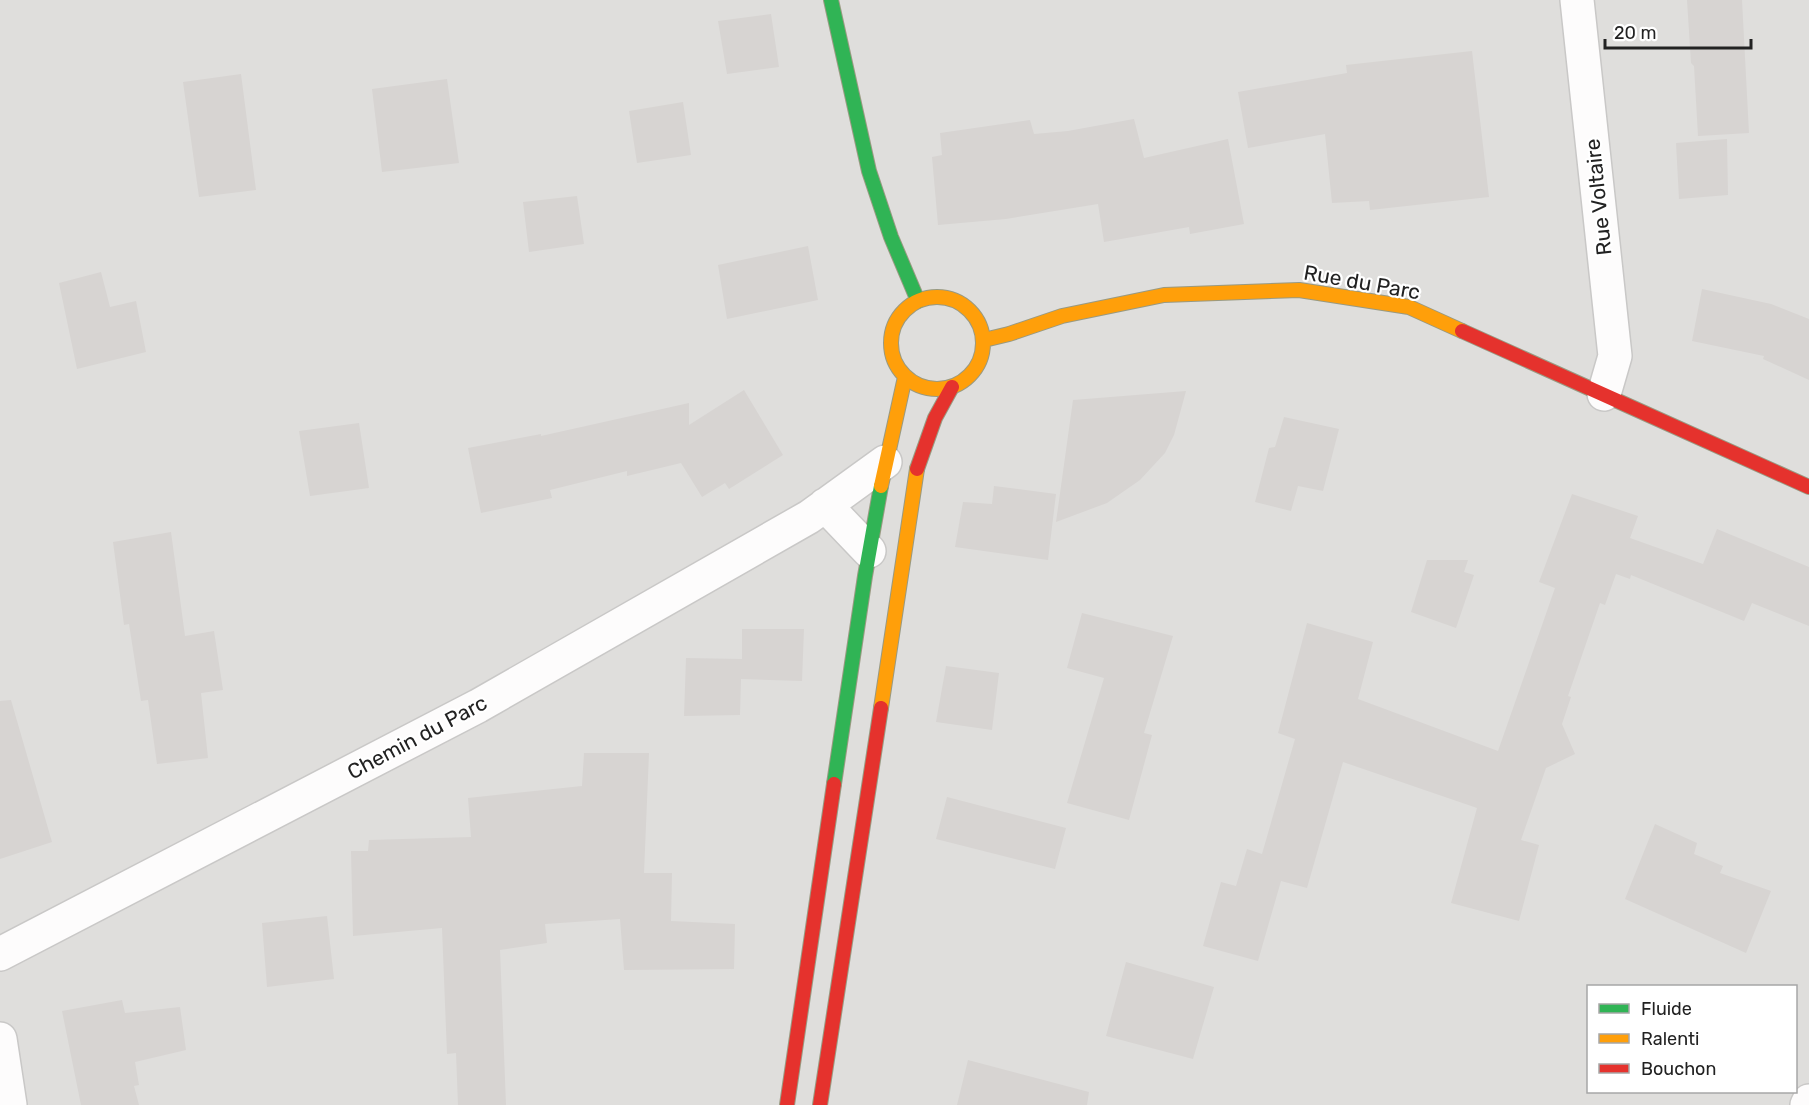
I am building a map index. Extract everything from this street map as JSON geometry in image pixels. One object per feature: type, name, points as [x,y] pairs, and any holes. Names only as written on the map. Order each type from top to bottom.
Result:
[{"type":"main road","points":[[831,0],[869,171],[897,251],[918,301]]},
{"type":"main road","name":"Rue du Parc","points":[[984,340],[1062,316],[1164,295],[1299,290],[1409,307],[1809,487]]},
{"type":"main road","points":[[932,297],[946,298],[961,303],[972,312],[980,325],[984,340],[982,355],[976,369],[966,380],[940,390],[927,389],[905,377],[896,365],[892,350],[892,335],[896,321],[905,309],[918,301],[932,297]]},
{"type":"main road","points":[[787,1105],[869,551],[885,462],[905,377]]},
{"type":"main road","points":[[820,1105],[918,464],[935,418],[952,387]]},
{"type":"street","name":"Rue Voltaire","points":[[1577,0],[1615,356],[1604,394]]},
{"type":"street","name":"Chemin du Parc","points":[[0,954],[478,706],[809,518],[885,462]]},
{"type":"street","points":[[825,506],[869,551]]},
{"type":"street","points":[[0,1039],[10,1105]]},
{"type":"street","points":[[1807,1105],[1809,1101]]},
{"type":"shaded area","points":[[0,0],[1809,0],[1809,1105],[0,1105]]},
{"type":"building","points":[[1687,0],[1742,0],[1749,133],[1698,136]]},
{"type":"building","points":[[771,14],[779,67],[727,74],[718,21]]},
{"type":"building","points":[[1472,51],[1489,197],[1370,210],[1369,201],[1332,203],[1325,134],[1248,148],[1238,92],[1347,73],[1346,65]]},
{"type":"building","points":[[241,74],[256,190],[199,197],[183,82]]},
{"type":"building","points":[[447,79],[459,163],[382,172],[372,89]]},
{"type":"building","points":[[683,102],[691,155],[637,163],[629,111]]},
{"type":"building","points":[[1134,119],[1144,158],[1228,139],[1244,224],[1190,234],[1189,227],[1104,242],[1098,204],[1006,219],[938,225],[932,157],[942,155],[940,133],[1030,120],[1034,134],[1068,131]]},
{"type":"building","points":[[1727,139],[1728,195],[1679,199],[1676,143]]},
{"type":"building","points":[[577,196],[584,244],[529,252],[523,202]]},
{"type":"building","points":[[808,246],[818,300],[727,319],[718,265]]},
{"type":"building","points":[[101,272],[110,307],[136,301],[146,352],[77,369],[59,283]]},
{"type":"building","points":[[1702,289],[1771,304],[1809,319],[1809,380],[1763,359],[1764,356],[1692,341]]},
{"type":"building","points":[[744,390],[783,455],[729,489],[725,483],[702,497],[681,463],[627,476],[627,471],[550,490],[552,498],[481,513],[468,448],[541,434],[541,436],[689,403],[689,425]]},
{"type":"building","points":[[1186,391],[1174,435],[1165,453],[1140,480],[1107,503],[1056,522],[1073,400]]},
{"type":"building","points":[[1284,417],[1339,429],[1323,491],[1298,486],[1291,511],[1255,502],[1269,448],[1275,447]]},
{"type":"building","points":[[359,423],[369,488],[310,496],[299,431]]},
{"type":"building","points":[[994,486],[1056,494],[1048,560],[955,547],[963,502],[992,504]]},
{"type":"building","points":[[1572,494],[1638,516],[1630,538],[1703,564],[1717,529],[1809,567],[1809,626],[1752,603],[1744,621],[1631,575],[1630,579],[1616,574],[1605,605],[1600,603],[1568,696],[1571,697],[1562,724],[1575,754],[1546,768],[1521,840],[1539,845],[1519,921],[1451,903],[1477,808],[1343,762],[1307,888],[1281,881],[1258,961],[1203,946],[1221,882],[1236,886],[1247,849],[1262,854],[1295,739],[1278,733],[1307,623],[1373,642],[1358,699],[1498,751],[1555,588],[1539,582]]},
{"type":"building","points":[[171,532],[185,636],[214,631],[223,690],[201,693],[208,758],[157,764],[148,700],[141,701],[129,624],[124,625],[113,542]]},
{"type":"building","points":[[1427,560],[1468,560],[1464,572],[1474,575],[1456,628],[1411,612]]},
{"type":"building","points":[[1082,613],[1173,636],[1144,733],[1152,735],[1129,820],[1067,803],[1104,678],[1067,668]]},
{"type":"building","points":[[742,629],[804,629],[802,681],[741,679],[740,715],[684,716],[686,658],[742,659]]},
{"type":"building","points":[[946,666],[999,673],[992,730],[936,722]]},
{"type":"building","points":[[11,700],[52,842],[0,859],[0,701]]},
{"type":"building","points":[[584,753],[649,753],[644,873],[672,873],[671,921],[735,924],[734,969],[624,970],[620,919],[545,924],[547,943],[500,950],[506,1105],[458,1105],[456,1053],[447,1054],[442,928],[353,936],[351,851],[368,851],[369,840],[471,837],[468,798],[582,786]]},
{"type":"building","points":[[947,797],[1066,828],[1055,869],[936,839]]},
{"type":"building","points":[[1655,824],[1697,843],[1694,854],[1723,866],[1720,873],[1771,891],[1746,953],[1625,899]]},
{"type":"building","points":[[327,916],[334,979],[267,987],[262,923]]},
{"type":"building","points":[[1126,962],[1214,987],[1193,1059],[1106,1036]]},
{"type":"building","points":[[122,1000],[125,1013],[180,1007],[186,1050],[135,1062],[139,1085],[134,1086],[139,1105],[81,1105],[62,1011]]},
{"type":"building","points":[[968,1060],[1089,1092],[1087,1105],[957,1105]]},
{"type":"traffic: fast","points":[[831,0],[869,171],[891,237],[918,301]]},
{"type":"traffic: fast","points":[[834,784],[881,486]]},
{"type":"traffic: slow","points":[[984,340],[1062,316],[1164,295],[1299,290],[1409,307],[1462,331]]},
{"type":"traffic: slow","points":[[937,297],[955,300],[970,310],[980,325],[983,343],[980,361],[970,376],[955,386],[937,389],[919,386],[904,376],[894,361],[891,343],[894,325],[904,310],[919,300],[937,297]]},
{"type":"traffic: slow","points":[[881,486],[905,377]]},
{"type":"traffic: slow","points":[[881,708],[917,469]]},
{"type":"traffic: jam","points":[[1462,331],[1809,487]]},
{"type":"traffic: jam","points":[[917,469],[935,418],[952,387]]},
{"type":"traffic: jam","points":[[820,1105],[881,708]]},
{"type":"traffic: jam","points":[[787,1105],[834,784]]}]
